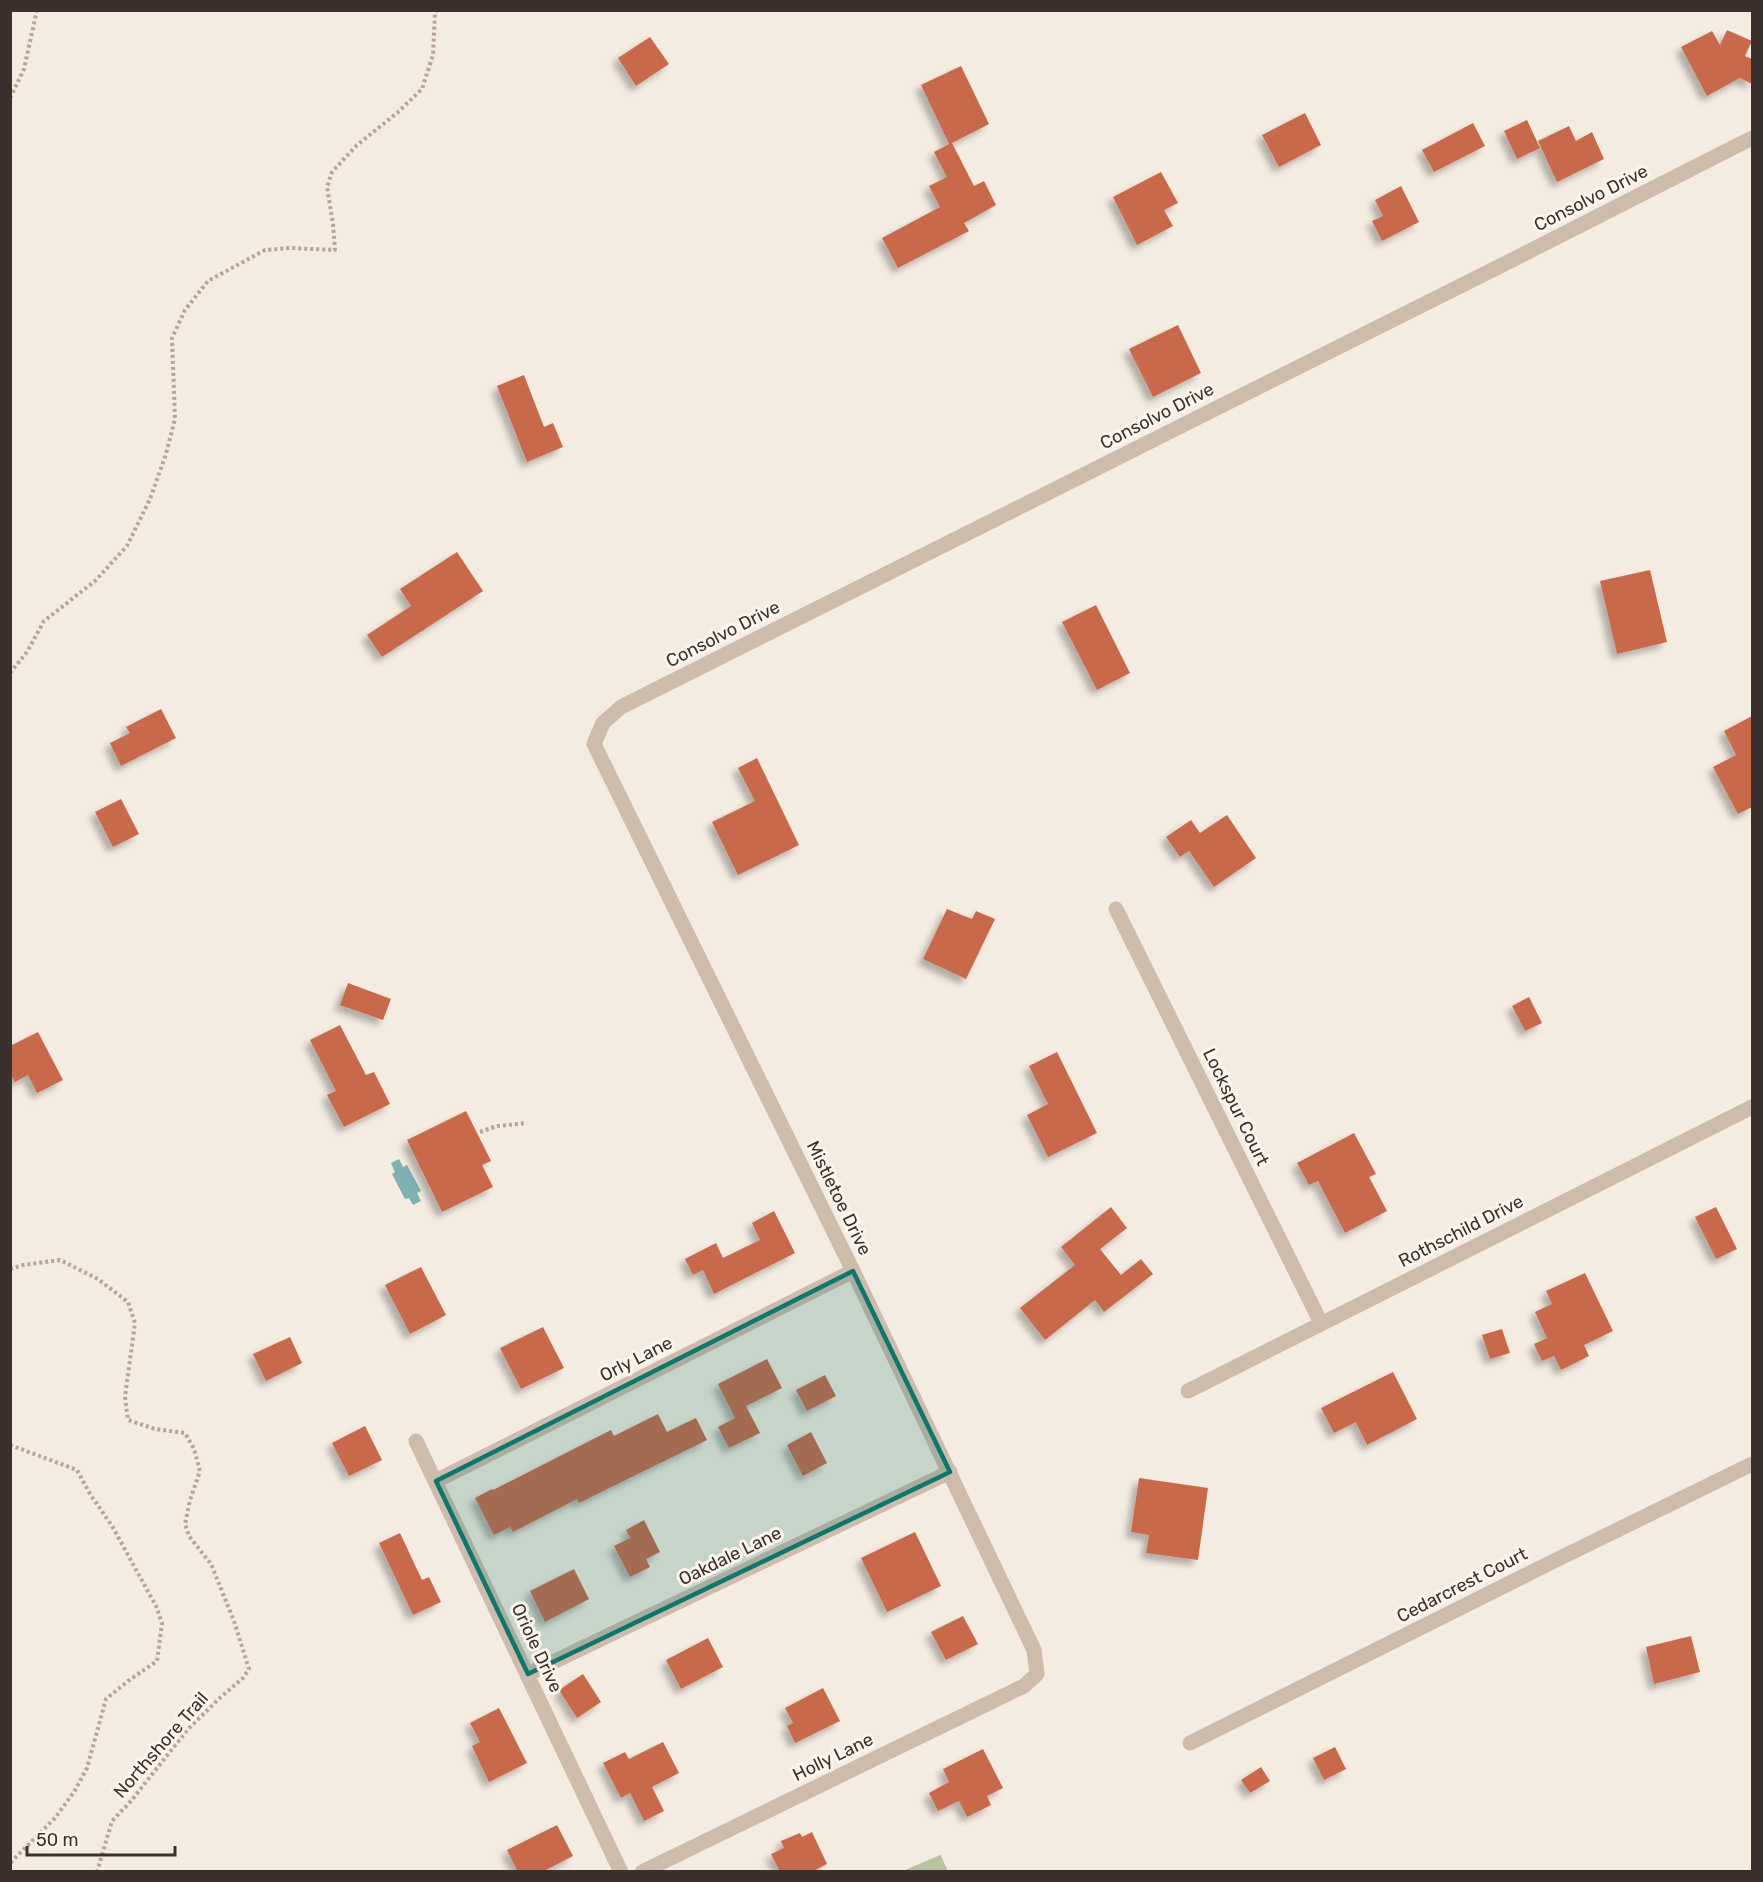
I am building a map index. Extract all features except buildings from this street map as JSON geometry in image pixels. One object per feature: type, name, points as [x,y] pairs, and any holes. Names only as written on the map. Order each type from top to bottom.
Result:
[{"type":"street","name":"Consolvo Drive","points":[[594,744],[603,723],[621,707],[1752,138]]},
{"type":"street","name":"Mistletoe Drive","points":[[594,744],[950,1472],[1034,1650],[1036,1674]]},
{"type":"street","name":"Lockspur Court","points":[[1116,909],[1321,1323]]},
{"type":"street","name":"Rothschild Drive","points":[[1188,1391],[1752,1107]]},
{"type":"street","name":"Orly Lane","points":[[436,1481],[853,1271]]},
{"type":"street","name":"Oriole Drive","points":[[416,1441],[621,1872]]},
{"type":"street","name":"Cedarcrest Court","points":[[1190,1743],[1752,1464]]},
{"type":"street","name":"Oakdale Lane","points":[[528,1674],[950,1472]]},
{"type":"street","name":"Holly Lane","points":[[642,1872],[1024,1686],[1036,1674]]},
{"type":"path","points":[[10,98],[24,69],[37,10]]},
{"type":"path","points":[[10,673],[27,651],[44,621],[94,581],[127,546],[150,499],[166,454],[175,419],[172,338],[185,310],[208,281],[265,250],[290,248],[335,250],[327,187],[332,172],[357,144],[397,113],[422,89],[433,55],[436,10]]},
{"type":"path","points":[[480,1132],[496,1126],[526,1123]]},
{"type":"path","name":"Northshore Trail","points":[[10,1269],[60,1260],[98,1279],[128,1302],[135,1323],[126,1397],[128,1420],[156,1429],[185,1433],[194,1449],[200,1471],[185,1524],[189,1536],[211,1564],[234,1621],[249,1669],[243,1678],[188,1729],[131,1801],[112,1821],[97,1872]]},
{"type":"path","points":[[10,1445],[77,1470],[123,1546],[156,1606],[162,1623],[157,1661],[128,1680],[106,1699],[87,1768],[74,1792],[55,1818],[10,1863]]},
{"type":"highlighted area","points":[[853,1271],[950,1472],[528,1674],[436,1481]]},
{"type":"green space","points":[[940,1855],[948,1871],[903,1871]]},
{"type":"water","points":[[399,1159],[403,1167],[407,1165],[421,1191],[417,1193],[421,1201],[413,1205],[409,1198],[405,1199],[392,1174],[395,1172],[391,1163]]}]
